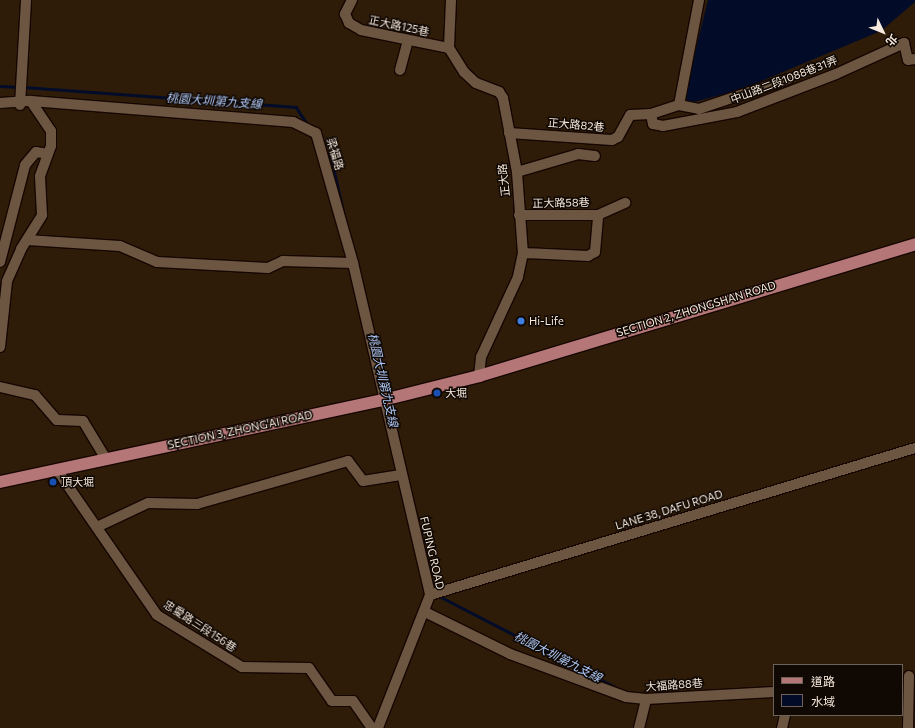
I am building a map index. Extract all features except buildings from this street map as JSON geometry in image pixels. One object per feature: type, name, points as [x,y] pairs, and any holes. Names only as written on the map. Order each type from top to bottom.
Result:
[{"type":"main road","name":"SECTION 2, ZHONGSHAN ROAD","points":[[479,376],[915,244]]},
{"type":"main road","name":"SECTION 3, ZHONG'AI ROAD","points":[[0,482],[386,400],[479,376]]},
{"type":"street","points":[[20,105],[26,0]]},
{"type":"street","name":"正大路125巷","points":[[352,0],[345,14],[349,23],[361,30],[408,42],[449,48]]},
{"type":"street","points":[[449,48],[451,0]]},
{"type":"street","points":[[679,105],[699,0]]},
{"type":"street","points":[[400,70],[408,42]]},
{"type":"street","name":"中山路二段1088巷31弄","points":[[651,114],[653,124],[664,126],[737,112],[836,74],[904,43],[908,60],[915,59]]},
{"type":"street","name":"正大路","points":[[449,48],[476,83],[499,92],[517,172],[519,216],[523,253],[518,276],[481,357],[479,376]]},
{"type":"street","points":[[651,114],[679,105],[699,109],[788,79]]},
{"type":"street","points":[[0,347],[4,280],[42,216],[40,176],[48,154],[51,131],[31,102]]},
{"type":"street","name":"梁福路","points":[[0,103],[20,105],[31,102],[293,122],[308,126],[320,143],[353,263],[386,400]]},
{"type":"street","name":"正大路82巷","points":[[509,133],[612,140],[618,137],[625,118],[651,114]]},
{"type":"street","points":[[0,262],[25,165],[36,152],[48,154]]},
{"type":"street","points":[[517,172],[578,154],[595,156]]},
{"type":"street","name":"正大路58巷","points":[[519,216],[598,215],[625,203]]},
{"type":"street","points":[[523,253],[588,256],[595,252],[598,215]]},
{"type":"street","points":[[27,240],[120,246],[157,262],[268,268],[283,261],[353,263]]},
{"type":"street","points":[[0,387],[35,395],[57,420],[83,421],[106,459]]},
{"type":"street","name":"FUPING ROAD","points":[[378,728],[425,612],[430,595],[401,475],[386,400]]},
{"type":"street","name":"LANE 38, DAFU ROAD","points":[[430,595],[915,448]]},
{"type":"street","points":[[99,526],[148,503],[197,504],[348,461],[363,481],[401,475]]},
{"type":"street","name":"忠愛路三段156巷","points":[[57,470],[99,526],[157,615],[242,667],[309,668],[332,701],[352,701],[372,728]]},
{"type":"street","name":"大福路88巷","points":[[425,612],[510,654],[626,697],[646,699],[773,692]]},
{"type":"street","points":[[908,728],[909,676]]},
{"type":"street","points":[[639,728],[646,699]]},
{"type":"street","points":[[782,728],[785,716]]},
{"type":"water","points":[[708,0],[915,0],[915,2],[881,31],[740,90],[682,105]]},
{"type":"waterway","name":"桃園大圳第九支線","points":[[0,86],[19,87]]},
{"type":"waterway","name":"桃園大圳第九支線","points":[[24,87],[296,107],[308,125]]},
{"type":"waterway","name":"桃園大圳第九支線","points":[[326,152],[332,161],[345,218]]},
{"type":"waterway","name":"桃園大圳第九支線","points":[[439,596],[625,692]]},
{"type":"place","name":"Hi-Life","points":[[521,321]]},
{"type":"place","name":"大堀","points":[[437,393]]},
{"type":"place","name":"頂大堀","points":[[53,482]]}]
